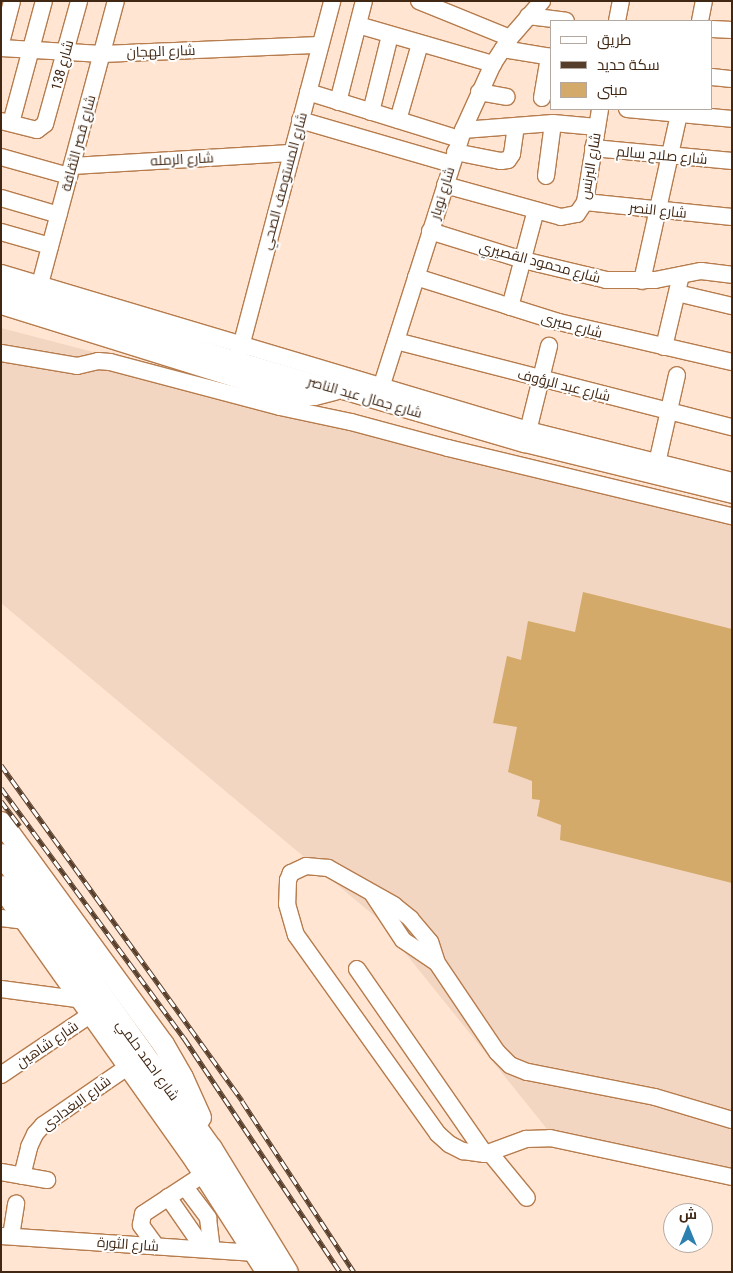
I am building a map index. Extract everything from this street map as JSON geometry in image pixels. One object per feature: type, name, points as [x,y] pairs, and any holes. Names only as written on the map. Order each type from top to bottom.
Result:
[{"type":"main road","points":[[1,303],[248,380],[303,394],[319,394],[334,389]]},
{"type":"main road","points":[[1,822],[163,1044],[199,1112],[211,1148]]},
{"type":"main road","name":"شارع احمد حلمي","points":[[1,854],[211,1148],[287,1272]]},
{"type":"main road","name":"شارع احمد حلمي","points":[[1,886],[204,1174],[267,1272]]},
{"type":"street","points":[[1,43],[4,20],[12,1]]},
{"type":"street","points":[[6,122],[31,50],[44,1]]},
{"type":"street","name":"شارع 138","points":[[6,122],[37,130],[43,127],[79,1]]},
{"type":"street","name":"شارع قصر الثقافة","points":[[40,284],[116,1]]},
{"type":"street","name":"شارع المستوصف الصحي","points":[[239,353],[332,1]]},
{"type":"street","points":[[338,102],[364,1]]},
{"type":"street","points":[[617,20],[621,1]]},
{"type":"street","points":[[700,20],[704,1]]},
{"type":"street","points":[[428,2],[464,9],[507,44],[550,57],[542,98]]},
{"type":"street","points":[[533,6],[564,20]]},
{"type":"street","name":"شارع نوبار","points":[[379,394],[457,146],[479,92],[494,64],[533,6]]},
{"type":"street","points":[[358,25],[494,64]]},
{"type":"street","points":[[713,29],[732,30]]},
{"type":"street","points":[[371,112],[390,35]]},
{"type":"street","points":[[398,120],[420,44]]},
{"type":"street","name":"شارع الهجان","points":[[1,48],[102,54],[320,45]]},
{"type":"street","points":[[713,77],[732,79]]},
{"type":"street","points":[[308,92],[398,120],[457,146],[501,161],[508,160],[512,154],[516,126]]},
{"type":"street","points":[[479,92],[507,97]]},
{"type":"street","name":"شارع البرنس","points":[[536,210],[570,217],[577,214],[585,202],[600,110]]},
{"type":"street","points":[[644,110],[679,112],[732,119]]},
{"type":"street","points":[[642,281],[679,112]]},
{"type":"street","points":[[300,120],[457,146],[516,126],[553,123],[597,127]]},
{"type":"street","points":[[546,176],[553,123]]},
{"type":"street","name":"شارع صلاح سالم","points":[[593,148],[732,161]]},
{"type":"street","name":"شارع الرمله","points":[[1,157],[71,171],[292,153]]},
{"type":"street","points":[[445,184],[536,210],[510,306]]},
{"type":"street","points":[[1,198],[59,215]]},
{"type":"street","name":"شارع النصر","points":[[585,202],[657,211],[732,217]]},
{"type":"street","name":"شارع محمود القصيري","points":[[430,231],[523,260],[588,277],[642,281],[701,271],[732,275]]},
{"type":"street","points":[[1,232],[50,246]]},
{"type":"street","name":"شارع جمال عبد الناصر","points":[[1,273],[40,284],[239,353],[334,389],[379,394]]},
{"type":"street","points":[[664,347],[681,275]]},
{"type":"street","name":"شارع صبرى","points":[[416,277],[576,326],[732,362]]},
{"type":"street","name":"شارع جمال عبد الناصر","points":[[1,286],[732,495]]},
{"type":"street","points":[[677,293],[732,306]]},
{"type":"street","name":"شارع عبد الرؤوف","points":[[396,341],[732,427]]},
{"type":"street","points":[[527,437],[549,346]]},
{"type":"street","points":[[1,353],[76,366],[98,361],[110,362],[280,407],[351,422],[448,448],[732,516]]},
{"type":"street","points":[[657,463],[677,375]]},
{"type":"street","name":"شارع جمال عبد الناصر","points":[[527,437],[657,463],[732,481]]},
{"type":"street","points":[[732,1120],[655,1097],[518,1069],[497,1052],[437,963],[430,942],[411,918],[328,868],[313,866],[301,868],[291,873],[288,880],[287,904],[292,925],[301,944],[438,1134],[456,1148],[470,1153],[487,1154],[526,1139],[550,1138],[732,1177]]},
{"type":"street","points":[[1,918],[26,921]]},
{"type":"street","points":[[357,970],[487,1154],[527,1198]]},
{"type":"street","points":[[1,990],[88,1007]]},
{"type":"street","name":"شارع شاهين","points":[[1,1074],[88,1007]]},
{"type":"street","name":"شارع البغدادى","points":[[22,1176],[29,1147],[35,1134],[43,1125],[129,1066]]},
{"type":"street","points":[[1,1172],[47,1180]]},
{"type":"street","points":[[156,1246],[141,1225],[141,1218],[204,1174]]},
{"type":"street","points":[[185,1186],[209,1222],[208,1250]]},
{"type":"street","points":[[168,1198],[208,1250]]},
{"type":"street","points":[[6,1236],[16,1202]]},
{"type":"street","points":[[188,1226],[204,1214]]},
{"type":"street","name":"شارع الثورة","points":[[6,1236],[255,1253]]},
{"type":"shaded area","points":[[1,328],[732,518],[732,1168],[551,1134],[377,918],[1,603]]},
{"type":"building","points":[[583,592],[732,629],[732,883],[560,840],[561,825],[537,816],[540,800],[532,799],[532,781],[508,772],[517,727],[493,723],[507,656],[521,660],[528,621],[575,632]]},
{"type":"railway","points":[[1,765],[242,1101],[354,1272]]},
{"type":"railway","points":[[1,788],[184,1038],[340,1272]]},
{"type":"railway","points":[[1,801],[20,826]]}]
